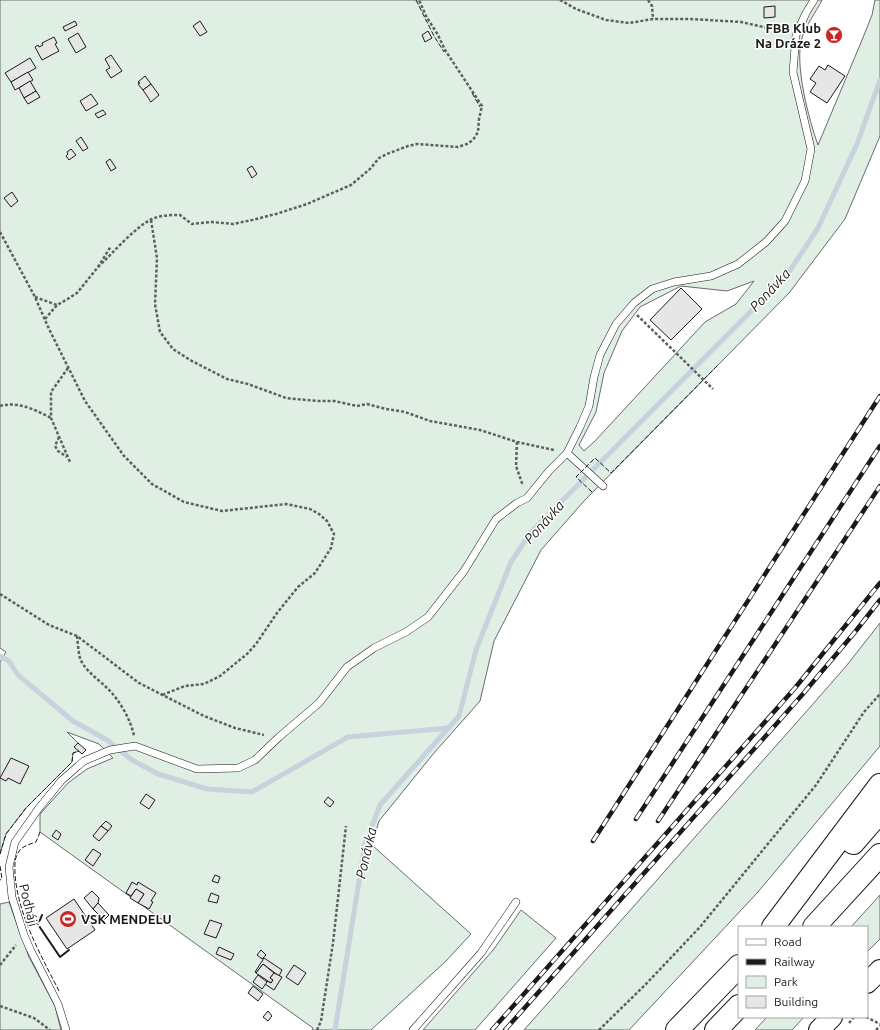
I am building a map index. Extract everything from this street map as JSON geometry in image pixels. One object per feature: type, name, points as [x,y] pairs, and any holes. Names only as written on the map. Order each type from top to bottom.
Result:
[{"type":"highway","points":[[776,926],[880,785]]},
{"type":"highway","points":[[776,926],[824,876],[880,812]]},
{"type":"highway","points":[[815,926],[880,855]]},
{"type":"highway","points":[[677,1030],[738,967]]},
{"type":"highway","points":[[716,1030],[738,1007]]},
{"type":"street","points":[[868,982],[880,970]]},
{"type":"street","points":[[819,1030],[831,1018]]},
{"type":"lane","points":[[132,747],[197,769],[238,768],[255,760],[278,737],[319,702],[347,667],[374,648],[406,632],[428,617],[464,572],[496,519],[517,503],[527,498],[549,471],[567,453],[589,406],[594,377],[600,355],[616,324],[629,308],[652,289],[674,282],[711,276],[738,264],[766,242],[785,221],[806,181],[811,149],[793,72],[796,35],[814,0]]},
{"type":"lane","points":[[567,453],[603,486]]},
{"type":"lane","name":"Podhájí","points":[[66,1030],[58,1004],[24,935],[12,897],[9,867],[15,842],[38,808],[61,781],[84,761],[110,750],[132,747]]},
{"type":"lane","points":[[413,1030],[481,953],[516,902]]},
{"type":"path","points":[[45,319],[57,305],[77,292],[98,268],[136,231],[151,220],[162,216],[180,215],[192,224],[212,222],[233,224],[252,220],[276,214],[351,185],[370,169],[379,158],[408,146],[417,144],[458,147],[473,140],[478,132],[482,106],[444,50],[438,35],[426,16],[419,0]]},
{"type":"path","points":[[560,0],[606,20],[629,23],[653,19],[691,19],[741,22],[796,35]]},
{"type":"path","points":[[648,0],[652,6],[653,19]]},
{"type":"path","points":[[151,220],[157,258],[155,304],[160,332],[172,349],[190,360],[227,379],[248,384],[286,398],[334,401],[357,406],[367,404],[386,410],[405,412],[430,421],[480,430],[517,442],[567,453]]},
{"type":"path","points":[[0,232],[35,297],[85,401],[124,456],[152,484],[184,502],[222,511],[286,504],[310,509],[327,521],[334,534],[331,548],[315,573],[298,586],[247,654],[220,676],[204,684],[185,686],[162,695]]},
{"type":"path","points":[[98,268],[111,246]]},
{"type":"path","points":[[35,297],[57,305]]},
{"type":"path","points":[[629,308],[712,389]]},
{"type":"path","points":[[68,368],[51,392],[51,418],[70,462]]},
{"type":"path","points":[[0,406],[6,404],[31,408],[51,418]]},
{"type":"path","points":[[59,437],[55,446],[58,451],[67,457]]},
{"type":"path","points":[[517,442],[516,466],[527,498]]},
{"type":"path","points":[[0,594],[49,625],[77,636],[139,683],[162,695],[204,716],[235,728],[278,737]]},
{"type":"path","points":[[77,636],[80,659],[86,668],[108,689],[120,704],[132,728],[132,747]]},
{"type":"path","points":[[598,1030],[646,984],[700,926],[816,785],[864,712],[880,694]]},
{"type":"path","points":[[317,1030],[321,1021],[333,943],[346,826]]},
{"type":"path","points":[[0,965],[24,935]]},
{"type":"path","points":[[0,1006],[34,1018],[50,1030]]},
{"type":"path","points":[[868,1018],[880,1025],[876,1030]]},
{"type":"green space","points":[[0,0],[822,0],[804,33],[800,49],[801,77],[807,107],[818,145],[872,15],[875,0],[880,0],[880,136],[845,219],[789,293],[584,501],[541,550],[494,641],[480,701],[434,753],[379,821],[372,845],[471,934],[446,961],[371,1030],[312,1030],[313,1028],[40,832],[40,814],[68,783],[87,769],[113,758],[99,744],[67,732],[78,743],[75,747],[79,751],[73,753],[72,762],[26,808],[6,834],[0,854],[0,662],[6,652],[0,648]],"holes":[[[754,281],[736,304],[705,322],[584,451],[579,445],[596,412],[604,373],[622,331],[640,307],[681,286],[727,291]]]},
{"type":"green space","points":[[880,623],[880,746],[758,892],[629,1030],[524,1030],[813,704],[847,665]]},
{"type":"green space","points":[[880,895],[880,939],[868,951],[868,926],[852,926]]},
{"type":"green space","points":[[9,902],[29,957],[55,1006],[61,1030],[0,1030],[0,904]]},
{"type":"green space","points":[[521,910],[556,938],[475,1030],[423,1030],[494,949]]},
{"type":"green space","points":[[766,1018],[803,1018],[792,1030],[755,1030]]},
{"type":"building","points":[[775,6],[775,17],[764,18],[764,7]]},
{"type":"building","points":[[75,21],[77,25],[65,31],[63,27]]},
{"type":"building","points":[[200,21],[207,32],[200,36],[193,26]]},
{"type":"building","points":[[428,31],[432,38],[425,42],[422,35]]},
{"type":"building","points":[[78,33],[86,47],[76,53],[68,39]]},
{"type":"building","points":[[54,37],[57,43],[55,44],[59,51],[42,60],[35,47],[38,45],[39,47],[43,45],[42,43]]},
{"type":"building","points":[[111,55],[122,71],[111,78],[106,70],[110,68],[105,59]]},
{"type":"building","points":[[30,58],[36,68],[11,82],[5,73]]},
{"type":"building","points":[[828,65],[845,76],[827,103],[810,92],[816,83],[810,79],[819,66],[825,70]]},
{"type":"building","points":[[28,72],[33,80],[15,90],[11,82]]},
{"type":"building","points":[[145,76],[151,84],[143,90],[138,82]]},
{"type":"building","points":[[30,81],[36,91],[24,98],[19,88]]},
{"type":"building","points":[[151,84],[159,95],[151,102],[143,90]]},
{"type":"building","points":[[36,91],[40,97],[28,104],[24,98]]},
{"type":"building","points":[[91,94],[98,104],[86,111],[80,101]]},
{"type":"building","points":[[103,110],[106,114],[98,118],[95,114]]},
{"type":"building","points":[[81,137],[88,148],[83,151],[76,141]]},
{"type":"building","points":[[71,149],[76,155],[69,160],[66,156],[68,154],[67,152]]},
{"type":"building","points":[[110,159],[116,168],[111,171],[106,162]]},
{"type":"building","points":[[252,166],[257,174],[252,178],[247,169]]},
{"type":"building","points":[[12,192],[18,201],[11,207],[4,198]]},
{"type":"building","points":[[681,288],[702,309],[671,340],[650,320]]},
{"type":"building","points":[[78,743],[86,750],[82,754],[74,747]]},
{"type":"building","points":[[11,758],[29,766],[20,784],[8,778],[6,781],[0,778]]},
{"type":"building","points":[[146,794],[155,800],[149,809],[140,803]]},
{"type":"building","points":[[328,797],[334,802],[330,807],[324,802]]},
{"type":"building","points":[[106,821],[112,826],[108,831],[101,826]]},
{"type":"building","points":[[101,826],[108,831],[99,841],[93,836]]},
{"type":"building","points":[[56,830],[61,834],[58,840],[52,836]]},
{"type":"building","points":[[93,849],[101,854],[93,866],[85,860]]},
{"type":"building","points":[[215,875],[220,877],[218,883],[212,881]]},
{"type":"building","points":[[132,882],[137,885],[138,882],[156,893],[151,901],[153,902],[149,909],[138,903],[144,894],[136,889],[131,896],[126,893]]},
{"type":"building","points":[[136,889],[144,894],[138,903],[130,898]]},
{"type":"building","points":[[92,891],[99,898],[98,903],[93,909],[84,898]]},
{"type":"building","points":[[211,893],[219,896],[217,903],[208,901]]},
{"type":"building","points":[[74,899],[95,930],[67,949],[46,918]]},
{"type":"building","points":[[98,903],[109,915],[104,920],[93,909]]},
{"type":"building","points":[[210,920],[222,924],[216,938],[204,934]]},
{"type":"building","points":[[219,947],[234,954],[231,960],[216,954]]},
{"type":"building","points":[[261,950],[266,955],[262,959],[257,955]]},
{"type":"building","points":[[264,958],[282,970],[279,976],[263,964],[256,973],[255,972]]},
{"type":"building","points":[[263,964],[274,973],[270,978],[273,980],[271,983],[256,973]]},
{"type":"building","points":[[294,965],[306,973],[298,985],[286,977]]},
{"type":"building","points":[[274,973],[282,977],[274,990],[265,984],[267,981],[271,983],[273,980],[270,978]]},
{"type":"building","points":[[258,975],[267,982],[262,989],[253,982]]},
{"type":"building","points":[[253,986],[263,994],[258,1001],[248,993]]},
{"type":"building","points":[[268,1011],[272,1016],[268,1021],[263,1017]]},
{"type":"waterway","name":"Ponávka","points":[[335,1030],[365,844],[380,805],[459,716],[476,650],[511,562],[531,532],[787,275],[818,228],[857,144],[880,80]]},
{"type":"waterway","points":[[0,656],[9,661],[18,675],[73,721],[107,740],[132,760],[158,774],[207,789],[252,792],[348,737],[449,728]]},
{"type":"railway","points":[[593,841],[880,396]]},
{"type":"railway","points":[[636,819],[880,446]]},
{"type":"railway","points":[[658,821],[880,486]]},
{"type":"railway","points":[[492,1030],[795,688],[880,583]]},
{"type":"railway","points":[[505,1030],[802,695],[880,600]]},
{"type":"fence","points":[[416,0],[434,36],[444,52]]},
{"type":"fence","points":[[472,93],[480,107]]},
{"type":"fence","points":[[592,492],[576,477],[595,458],[611,473],[718,365]]},
{"type":"fence","points":[[0,854],[6,834],[26,808],[72,762],[73,753],[79,751]]},
{"type":"fence","points":[[40,832],[36,842],[24,847],[18,852],[15,862],[15,874],[17,890],[26,920],[38,950],[60,993]]},
{"type":"fence","points":[[0,866],[2,879],[0,880]]},
{"type":"wall","points":[[42,915],[37,923],[60,957],[69,950]]},
{"type":"place","name":"FBB Klub Na Dráze 2","points":[[834,35]]},
{"type":"place","name":"VSK MENDELU","points":[[68,919]]}]
